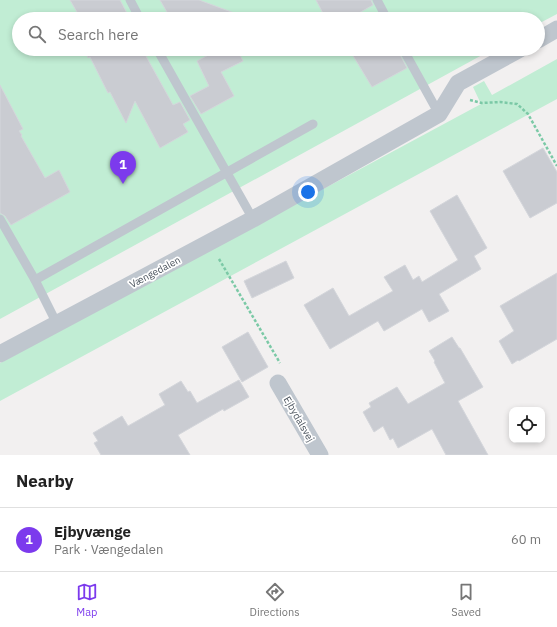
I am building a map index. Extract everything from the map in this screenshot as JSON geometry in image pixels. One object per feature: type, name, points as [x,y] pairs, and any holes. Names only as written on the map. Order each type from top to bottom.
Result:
[{"type":"street","points":[[545,36],[557,29]]},
{"type":"street","points":[[440,114],[458,83],[507,56]]},
{"type":"street","name":"Vængedalen","points":[[0,354],[253,219],[440,114]]},
{"type":"street","name":"Ejbydalsvej","points":[[278,384],[320,455]]},
{"type":"lane","points":[[130,0],[136,12]]},
{"type":"lane","points":[[376,0],[383,12]]},
{"type":"lane","points":[[161,56],[253,219]]},
{"type":"lane","points":[[407,56],[440,114]]},
{"type":"lane","points":[[34,280],[313,124]]},
{"type":"lane","points":[[0,219],[57,324]]},
{"type":"path","points":[[450,95],[482,103],[500,102],[517,104],[528,114],[557,166]]},
{"type":"path","points":[[229,277],[284,370],[278,384]]},
{"type":"green space","points":[[0,0],[557,0],[557,14],[545,20],[545,12],[12,12],[12,56],[480,56],[0,319]]},
{"type":"green space","points":[[557,59],[557,99],[0,401],[0,363],[481,104],[473,87],[484,81],[492,95]]},
{"type":"building","points":[[70,0],[120,0],[126,12],[77,12]]},
{"type":"building","points":[[160,0],[199,0],[231,12],[167,12]]},
{"type":"building","points":[[316,0],[371,0],[373,5],[360,12],[322,12]]},
{"type":"building","points":[[87,56],[146,56],[173,105],[180,102],[190,120],[183,124],[188,132],[160,148],[135,101],[126,123],[110,92],[108,93],[90,57],[88,58]]},
{"type":"building","points":[[207,56],[240,56],[243,61],[221,72],[234,96],[201,114],[190,96],[209,86],[197,61]]},
{"type":"building","points":[[353,56],[401,56],[407,68],[372,87]]},
{"type":"building","points":[[0,85],[23,129],[19,131],[22,135],[21,136],[45,178],[59,170],[70,192],[11,225],[5,216],[0,213]]},
{"type":"building","points":[[543,148],[557,172],[557,203],[530,218],[503,171]]},
{"type":"building","points":[[457,195],[487,248],[474,256],[481,269],[439,294],[449,311],[429,322],[422,309],[384,331],[378,321],[330,349],[304,305],[333,288],[349,316],[393,291],[384,277],[405,265],[413,280],[419,276],[422,282],[458,260],[430,211]]},
{"type":"building","points":[[286,261],[294,278],[252,298],[244,281]]},
{"type":"building","points":[[557,273],[557,339],[512,364],[499,341],[514,331],[500,306]]},
{"type":"building","points":[[248,332],[268,367],[242,382],[222,347]]},
{"type":"building","points":[[452,337],[483,387],[458,401],[488,455],[446,455],[432,429],[398,448],[393,438],[390,440],[383,426],[374,432],[363,412],[371,407],[369,403],[397,387],[408,404],[445,383],[429,351]]},
{"type":"building","points":[[239,380],[249,397],[224,411],[223,409],[178,435],[190,455],[101,455],[94,443],[98,441],[93,433],[122,416],[128,426],[165,405],[159,394],[181,381],[188,392],[190,391],[197,403]]},
{"type":"place","name":"Ejbyvænge","points":[[123,184]]}]
